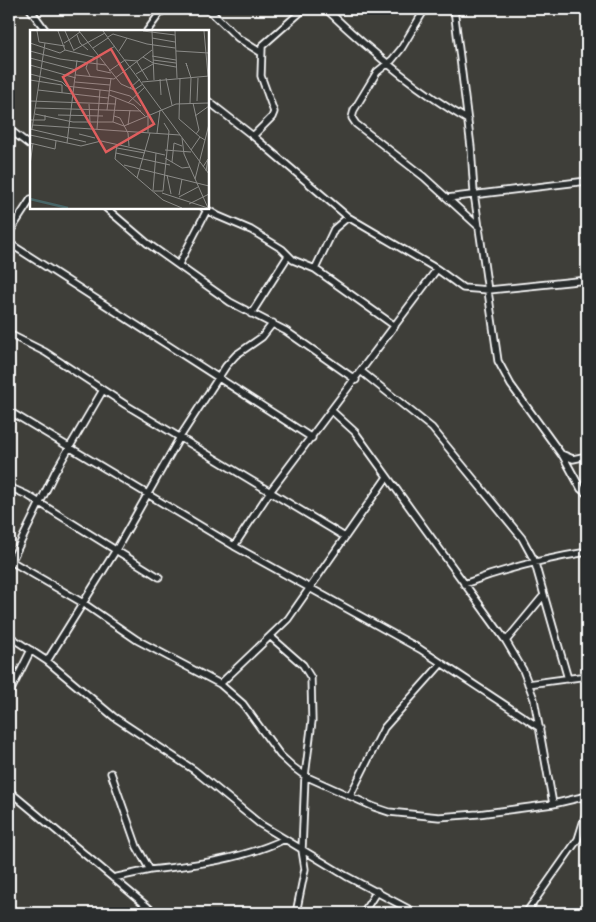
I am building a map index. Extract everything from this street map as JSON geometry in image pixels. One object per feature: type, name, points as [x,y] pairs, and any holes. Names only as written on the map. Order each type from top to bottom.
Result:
[{"type":"street","points":[[30,9],[45,30]]},
{"type":"street","points":[[148,30],[161,9]]},
{"type":"street","points":[[208,9],[238,38],[260,52]]},
{"type":"street","points":[[253,136],[274,112],[260,76],[260,52],[266,40],[304,9]]},
{"type":"street","points":[[326,9],[369,50],[447,108],[468,120]]},
{"type":"street","points":[[425,9],[401,49],[377,72],[354,110],[352,118],[356,124],[447,198],[480,228]]},
{"type":"street","points":[[454,9],[468,120],[474,193],[498,361],[501,371],[563,456],[581,489],[587,494]]},
{"type":"street","points":[[209,102],[253,136],[348,217],[437,269],[463,288],[489,290],[587,280]]},
{"type":"street","points":[[9,129],[30,145]]},
{"type":"street","points":[[447,198],[474,193],[587,181]]},
{"type":"street","points":[[9,233],[30,201]]},
{"type":"street","points":[[107,209],[147,243],[230,302],[251,314],[273,323],[356,380]]},
{"type":"street","points":[[179,264],[206,209],[251,230],[282,249],[288,256],[315,269],[395,326]]},
{"type":"street","points":[[315,269],[334,229],[348,217]]},
{"type":"street","points":[[9,243],[312,438]]},
{"type":"street","points":[[251,314],[288,256]]},
{"type":"street","points":[[234,546],[270,492],[362,372],[437,269]]},
{"type":"street","points":[[47,661],[116,550],[146,493],[218,378],[236,355],[255,344],[273,323]]},
{"type":"street","points":[[9,334],[45,352],[103,390],[345,537]]},
{"type":"street","points":[[362,372],[432,428],[522,538],[534,560],[568,679]]},
{"type":"street","points":[[103,390],[10,561],[83,603],[137,640],[220,684],[243,704],[280,755],[305,776],[389,812],[439,817],[478,814],[554,804],[587,796]]},
{"type":"street","points":[[9,411],[308,589],[420,649],[540,728]]},
{"type":"street","points":[[332,411],[355,432],[506,641],[528,684],[540,728],[554,804]]},
{"type":"street","points":[[563,456],[574,459],[587,456]]},
{"type":"street","points":[[220,684],[288,619],[386,477]]},
{"type":"street","points":[[9,487],[41,503],[159,577]]},
{"type":"street","points":[[464,584],[504,568],[534,560],[587,552]]},
{"type":"street","points":[[506,641],[544,595]]},
{"type":"street","points":[[9,636],[47,661],[114,717],[194,770],[260,824],[346,876],[416,913]]},
{"type":"street","points":[[271,637],[303,665],[311,678],[312,721],[305,776],[302,850],[305,869],[296,913]]},
{"type":"street","points":[[9,694],[32,650]]},
{"type":"street","points":[[350,796],[384,728],[441,664]]},
{"type":"street","points":[[528,684],[587,676]]},
{"type":"street","points":[[111,773],[138,848],[150,870]]},
{"type":"street","points":[[9,791],[155,913]]},
{"type":"street","points":[[526,913],[578,839],[587,810]]},
{"type":"street","points":[[113,878],[150,870],[212,861],[267,847],[285,839]]},
{"type":"street","points":[[363,913],[376,891]]},
{"type":"street","points":[[143,913],[148,908]]}]
